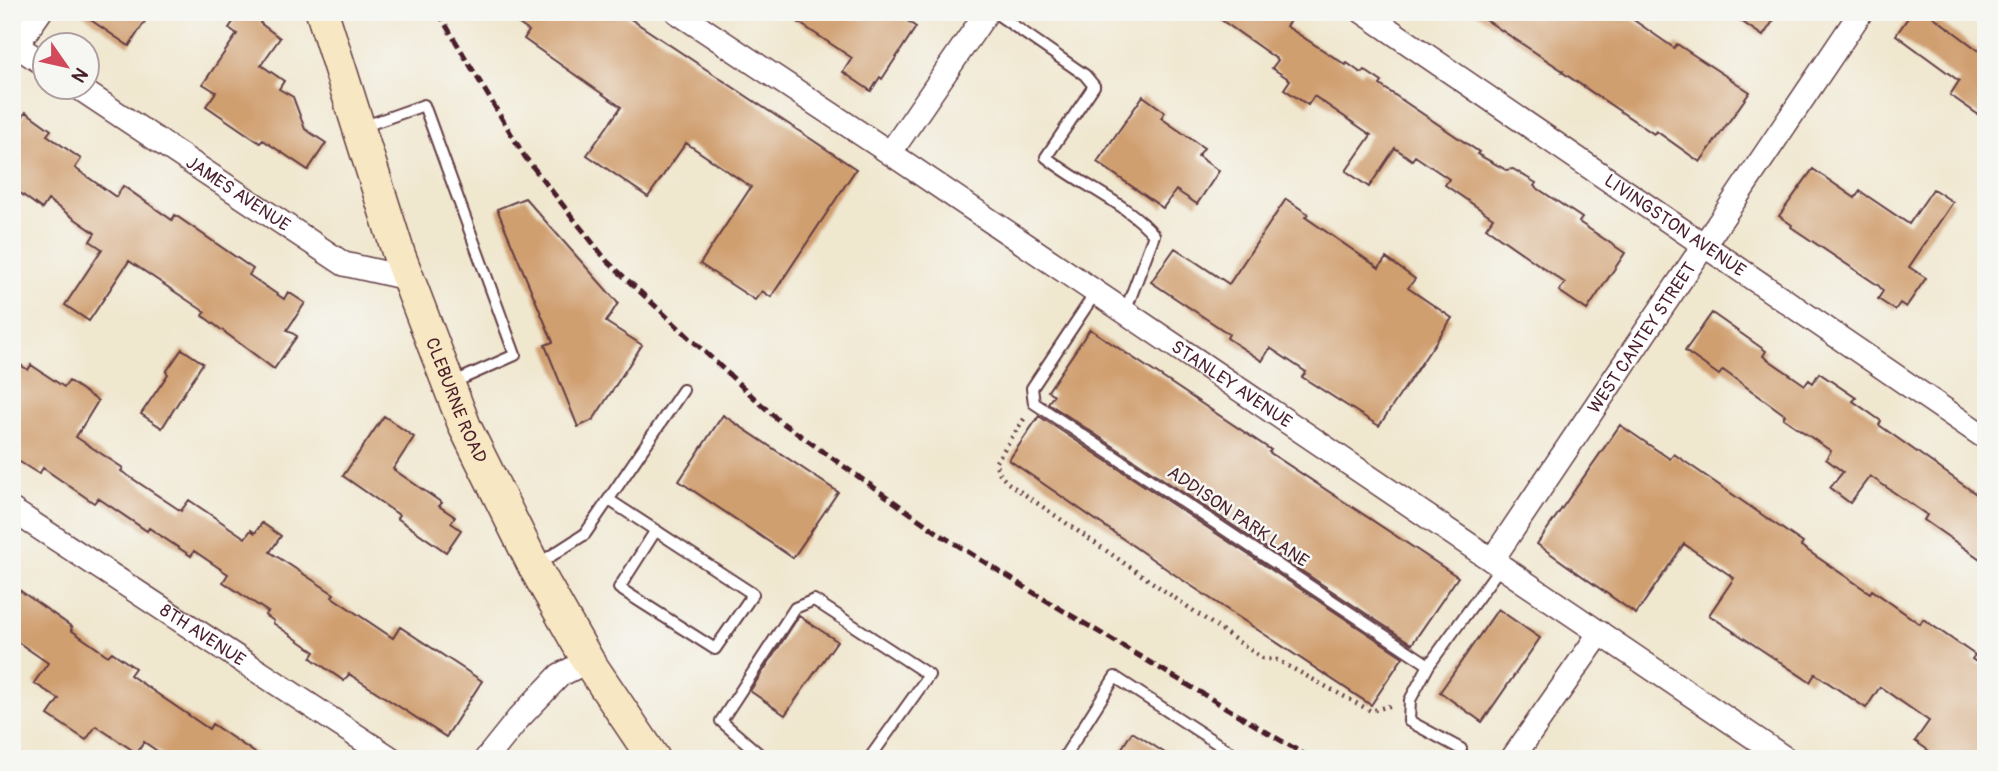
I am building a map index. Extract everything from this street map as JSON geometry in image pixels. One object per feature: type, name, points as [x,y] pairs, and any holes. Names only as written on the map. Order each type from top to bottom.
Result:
[{"type":"main road","name":"CLEBURNE ROAD","points":[[322,12],[407,278],[465,427],[534,566],[589,661],[654,759]]},
{"type":"street","points":[[32,57],[14,47],[40,12]]},
{"type":"street","name":"STANLEY AVENUE","points":[[677,12],[1786,759]]},
{"type":"street","points":[[890,153],[987,12]]},
{"type":"street","name":"LIVINGSTON AVENUE","points":[[1363,12],[1986,438]]},
{"type":"street","name":"WEST CANTEY STREET","points":[[1496,563],[1704,245],[1861,12]]},
{"type":"street","name":"JAMES AVENUE","points":[[100,102],[344,264],[407,278]]},
{"type":"street","name":"8TH AVENUE","points":[[12,510],[392,759]]},
{"type":"street","points":[[1512,759],[1600,633]]},
{"type":"street","points":[[486,759],[518,719],[560,675],[589,661]]},
{"type":"lane","points":[[994,12],[1086,75],[1094,86],[1046,157],[1143,223],[1154,235],[1125,312]]},
{"type":"lane","points":[[359,128],[424,106],[515,355],[448,384]]},
{"type":"lane","points":[[1034,403],[1032,388],[1096,292]]},
{"type":"lane","points":[[534,566],[585,534],[683,390]]},
{"type":"lane","name":"ADDISON PARK LANE","points":[[1034,403],[1429,665]]},
{"type":"lane","points":[[609,499],[656,530],[752,594],[715,649],[619,588],[656,530]]},
{"type":"lane","points":[[1461,749],[1409,721],[1410,700],[1429,665],[1496,563]]},
{"type":"lane","points":[[765,759],[721,721],[794,608],[814,600],[929,676],[869,759]]},
{"type":"lane","points":[[1063,759],[1115,677],[1241,759]]},
{"type":"path","points":[[1034,403],[995,463],[1000,476],[1007,483],[1262,658],[1277,660],[1371,711],[1410,700]]},
{"type":"building","points":[[79,12],[151,12],[129,46]]},
{"type":"building","points":[[240,12],[268,12],[260,23],[280,38],[261,65],[284,81],[279,89],[293,97],[305,129],[326,143],[308,170],[263,140],[260,143],[206,106],[216,92],[203,84],[237,34],[229,28]]},
{"type":"building","points":[[502,12],[620,12],[856,169],[771,297],[762,291],[755,300],[700,264],[751,187],[686,143],[648,197],[587,155],[621,107],[524,39],[529,31]]},
{"type":"building","points":[[783,12],[895,12],[916,27],[871,91],[843,72],[852,58]]},
{"type":"building","points":[[1210,12],[1277,12],[1290,21],[1286,26],[1346,65],[1347,63],[1361,73],[1364,70],[1382,82],[1380,85],[1479,152],[1477,154],[1506,170],[1513,169],[1536,183],[1534,186],[1582,218],[1579,222],[1625,253],[1587,310],[1559,291],[1565,283],[1486,228],[1493,218],[1445,185],[1449,179],[1415,156],[1412,160],[1395,148],[1369,187],[1346,171],[1371,135],[1314,96],[1308,105],[1284,89],[1290,80],[1272,68],[1278,60]]},
{"type":"building","points":[[1474,12],[1622,12],[1674,48],[1677,44],[1750,92],[1700,162],[1656,131],[1654,134]]},
{"type":"building","points":[[1728,12],[1779,12],[1763,36]]},
{"type":"building","points":[[1912,12],[1927,12],[1986,56],[1986,120],[1950,95],[1959,81],[1896,35]]},
{"type":"building","points":[[1143,96],[1165,112],[1161,118],[1204,148],[1198,156],[1219,171],[1197,204],[1176,190],[1163,208],[1097,162]]},
{"type":"building","points":[[26,112],[51,130],[47,135],[81,159],[75,168],[116,197],[123,186],[172,220],[175,215],[253,269],[249,275],[284,299],[288,292],[305,303],[287,330],[297,336],[274,369],[203,316],[205,312],[129,261],[89,321],[65,305],[102,249],[90,241],[95,233],[48,200],[42,209],[12,187],[12,131]]},
{"type":"building","points":[[1813,169],[1855,198],[1860,191],[1909,224],[1933,189],[1953,202],[1909,267],[1926,278],[1906,307],[1900,303],[1895,310],[1878,299],[1883,291],[1879,286],[1791,227],[1792,225],[1779,216]]},
{"type":"building","points":[[525,198],[618,303],[606,322],[642,345],[593,420],[578,427],[545,345],[553,342],[497,209]]},
{"type":"building","points":[[1286,199],[1308,214],[1305,217],[1379,268],[1386,258],[1415,279],[1408,288],[1452,318],[1379,426],[1302,377],[1306,372],[1270,348],[1262,361],[1227,338],[1229,334],[1151,282],[1175,248],[1229,284]]},
{"type":"building","points":[[1712,313],[1766,351],[1763,356],[1805,385],[1809,380],[1813,383],[1819,373],[1856,398],[1853,401],[1881,421],[1879,425],[1986,501],[1986,563],[1924,520],[1927,515],[1870,476],[1850,503],[1830,488],[1843,472],[1826,459],[1831,451],[1783,418],[1785,415],[1723,370],[1719,375],[1685,351]]},
{"type":"building","points":[[1090,329],[1458,577],[1412,644],[1048,403],[1054,395],[1048,391]]},
{"type":"building","points":[[182,349],[203,363],[162,428],[141,414]]},
{"type":"building","points":[[12,359],[28,370],[31,365],[64,387],[69,381],[98,401],[76,437],[123,468],[121,471],[181,511],[189,500],[245,538],[251,530],[255,533],[262,523],[281,536],[270,552],[334,594],[332,597],[393,638],[400,627],[482,681],[446,737],[349,674],[344,681],[311,658],[315,652],[273,623],[274,621],[265,615],[268,612],[223,582],[228,574],[194,551],[191,556],[98,498],[94,503],[43,468],[39,474],[12,457]]},
{"type":"building","points":[[723,415],[838,492],[793,558],[679,481]]},
{"type":"building","points":[[384,416],[414,437],[393,469],[442,503],[439,506],[455,517],[451,523],[461,530],[446,552],[343,476]]},
{"type":"building","points":[[1039,416],[1403,657],[1371,705],[1181,579],[1009,460]]},
{"type":"building","points":[[1620,425],[1670,459],[1674,454],[1870,593],[1872,590],[1920,624],[1923,619],[1975,655],[1972,659],[1986,669],[1986,746],[1977,759],[1941,759],[1915,741],[1929,721],[1880,687],[1866,708],[1815,674],[1810,682],[1709,615],[1734,578],[1684,544],[1636,614],[1537,544]]},
{"type":"building","points":[[12,585],[108,656],[112,652],[135,668],[130,675],[209,729],[212,724],[264,759],[169,759],[144,742],[137,753],[96,726],[86,740],[48,715],[59,699],[34,683],[48,663],[12,638]]},
{"type":"building","points":[[1498,609],[1540,638],[1482,722],[1440,692]]},
{"type":"building","points":[[799,616],[837,641],[785,715],[750,691]]},
{"type":"building","points":[[1132,732],[1142,738],[1174,759],[1115,759]]},
{"type":"railway","points":[[438,12],[525,157],[607,261],[777,419],[941,535],[1312,759]]}]
